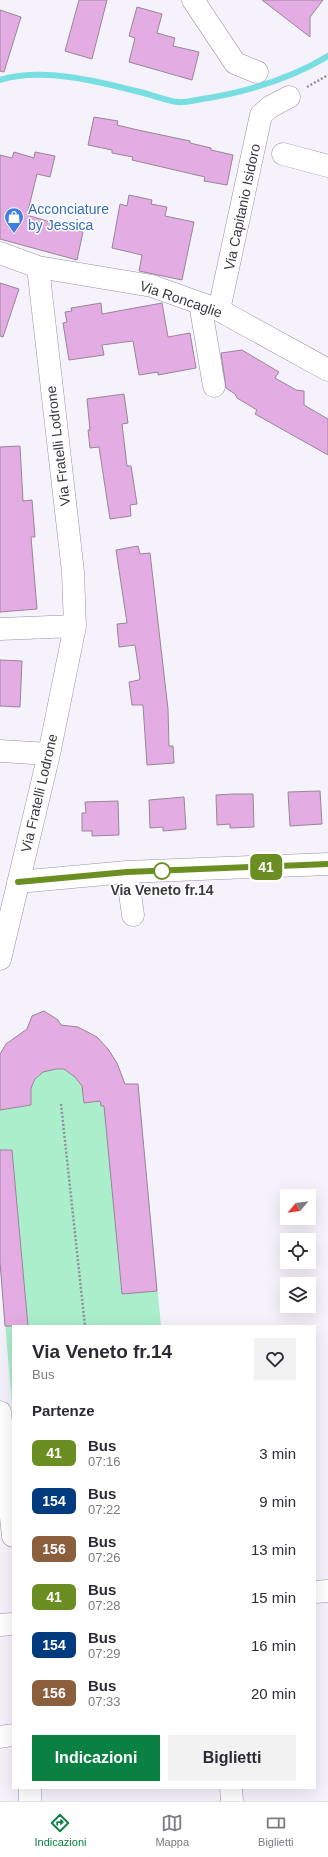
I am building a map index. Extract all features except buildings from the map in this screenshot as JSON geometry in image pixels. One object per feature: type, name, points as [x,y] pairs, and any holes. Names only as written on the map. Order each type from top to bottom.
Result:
[{"type":"street","points":[[193,0],[236,63],[257,72]]},
{"type":"street","name":"Via Capitanio Isidoro","points":[[209,307],[257,139],[261,115],[269,104],[290,97]]},
{"type":"street","points":[[257,139],[279,144],[282,158],[328,166]]},
{"type":"street","name":"Via Roncaglie","points":[[0,253],[38,267],[152,286],[209,307],[328,370]]},
{"type":"street","name":"Via Fratelli Lodrone","points":[[0,959],[48,754],[75,626],[73,572],[38,267]]},
{"type":"street","points":[[209,307],[214,386]]},
{"type":"street","points":[[0,629],[75,626]]},
{"type":"street","points":[[0,751],[48,754]]},
{"type":"street","points":[[18,882],[127,872],[328,864]]},
{"type":"street","points":[[127,872],[132,915]]},
{"type":"street","points":[[0,1412],[10,1480],[12,1520]]},
{"type":"street","points":[[316,1592],[328,1591]]},
{"type":"street","points":[[0,1624],[12,1624]]},
{"type":"street","points":[[0,1737],[12,1735]]},
{"type":"street","points":[[30,1789],[30,1801]]},
{"type":"street","points":[[231,1789],[232,1801]]},
{"type":"path","points":[[61,1104],[85,1325]]},
{"type":"green space","points":[[44,1011],[58,1020],[61,1025],[86,1032],[95,1037],[103,1044],[115,1061],[125,1084],[138,1084],[161,1325],[12,1325],[12,1405],[0,1262],[0,1054],[6,1044],[27,1029],[32,1016]]},
{"type":"waterway","points":[[0,80],[17,76],[34,75],[70,77],[145,93],[178,102],[184,102],[235,93],[267,84],[283,78],[328,56]]},
{"type":"bus line","name":"41","points":[[18,882],[127,872],[328,864]]},
{"type":"place","name":"Acconciature by Jessica","points":[[14,234]]},
{"type":"place","name":"Via Veneto fr.14","points":[[162,871]]}]
